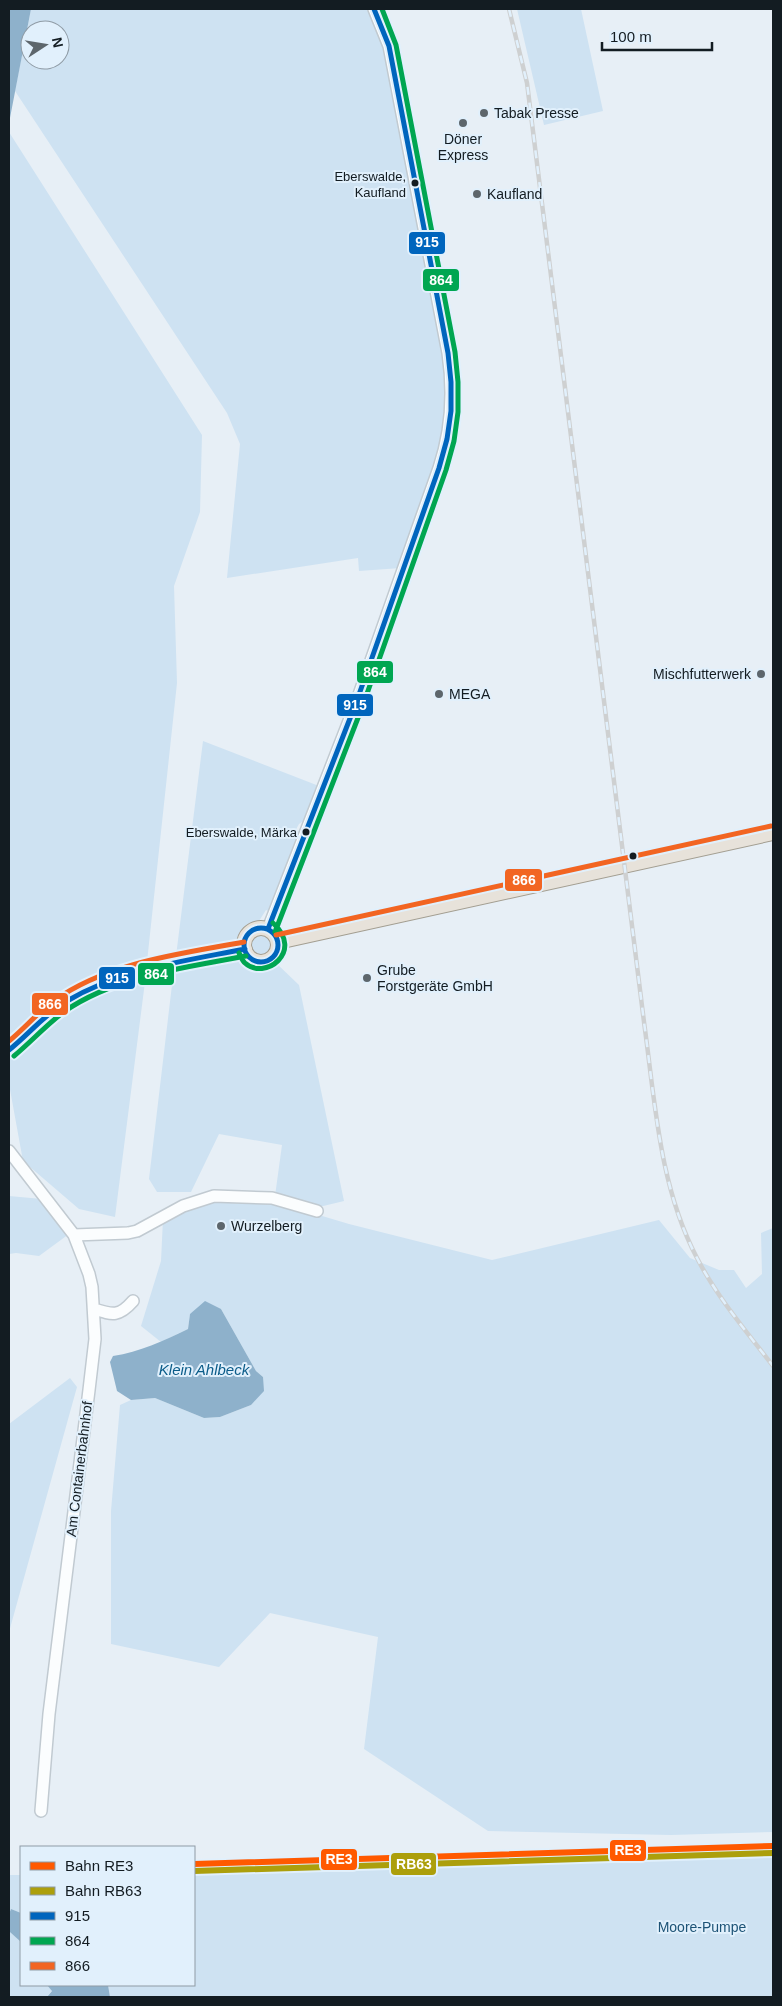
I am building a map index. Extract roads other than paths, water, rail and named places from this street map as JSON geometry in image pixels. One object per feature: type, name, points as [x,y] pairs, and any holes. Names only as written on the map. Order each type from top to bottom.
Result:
[{"type":"main road","points":[[278,942],[773,833]]},
{"type":"main road","points":[[257,928],[268,929],[274,934],[278,942],[276,952],[266,961],[253,959],[245,949],[244,943],[248,934],[257,928]]},
{"type":"main road","points":[[9,1050],[64,1002],[97,985],[141,971],[245,949]]},
{"type":"street","points":[[268,929],[356,703],[442,460],[451,422],[452,398],[448,353],[388,46],[374,9]]},
{"type":"street","name":"Am Containerbahnhof","points":[[9,1151],[74,1235],[89,1274],[94,1309],[95,1338],[49,1714],[41,1812]]},
{"type":"street","points":[[74,1235],[128,1233],[183,1206],[214,1196],[272,1198],[317,1211]]},
{"type":"street","points":[[94,1309],[113,1315],[124,1310],[133,1301]]},
{"type":"water","points":[[9,9],[31,9],[29,20],[20,20],[20,66],[9,123]]},
{"type":"water","name":"Klein Ahlbeck","points":[[205,1301],[221,1309],[256,1371],[263,1377],[264,1391],[251,1405],[220,1417],[204,1418],[155,1398],[131,1400],[117,1391],[110,1362],[113,1356],[142,1349],[188,1329],[190,1314]]},
{"type":"water","points":[[11,1909],[20,1913],[20,1941],[10,1932],[9,1914]]},
{"type":"water","points":[[48,1986],[108,1986],[110,1997],[47,1997],[52,1991]]},
{"type":"railway","points":[[509,9],[527,83],[660,1143],[674,1202],[697,1258],[723,1300],[773,1366]]},
{"type":"rail line","name":"RE3","points":[[195,1864],[773,1846]]},
{"type":"rail line","name":"RB63","points":[[195,1871],[773,1853]]},
{"type":"place","name":"Tabak Presse","points":[[484,113]]},
{"type":"place","name":"Döner Express","points":[[463,123]]},
{"type":"place","name":"Eberswalde, Kaufland","points":[[415,183]]},
{"type":"place","name":"Kaufland","points":[[477,194]]},
{"type":"place","name":"Mischfutterwerk","points":[[761,674]]},
{"type":"place","name":"MEGA","points":[[439,694]]},
{"type":"place","name":"Eberswalde, Märka","points":[[306,832]]},
{"type":"place","name":"Grube Forstgeräte GmbH","points":[[367,978]]},
{"type":"place","name":"Wurzelberg","points":[[221,1226]]},
{"type":"park label","name":"Moore-Pumpe","points":[[702,1927]]}]
